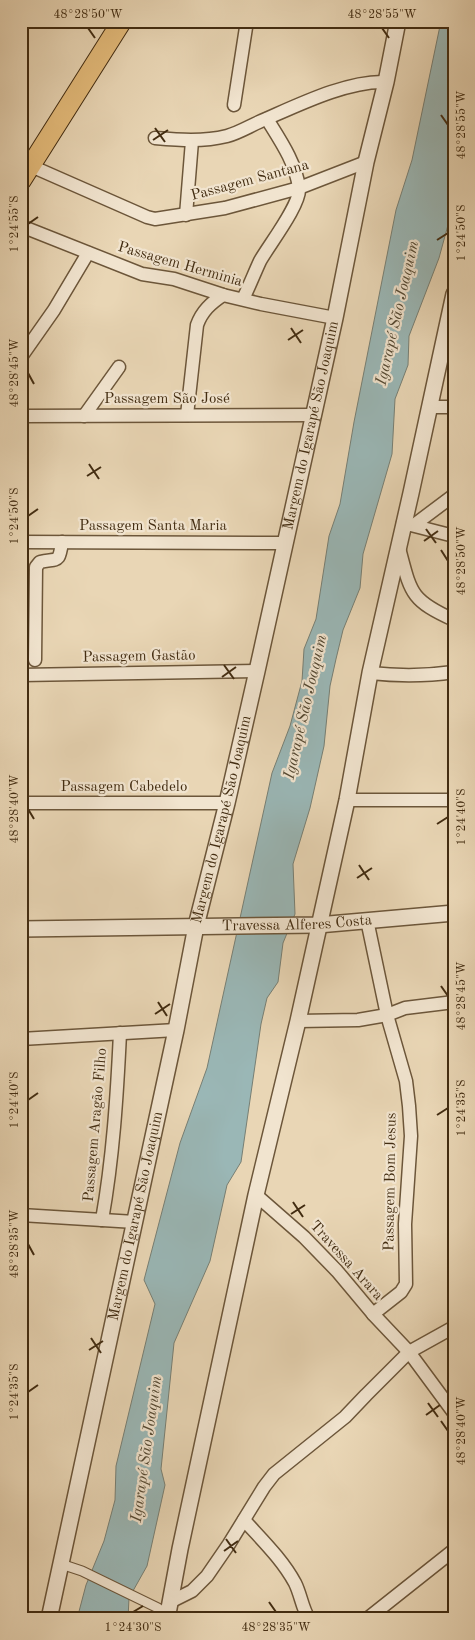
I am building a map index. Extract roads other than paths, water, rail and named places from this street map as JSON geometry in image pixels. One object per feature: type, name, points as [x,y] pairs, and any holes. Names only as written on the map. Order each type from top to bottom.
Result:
[{"type":"main road","points":[[26,173],[122,21]]},
{"type":"street","points":[[234,105],[247,21]]},
{"type":"street","name":"Margem do Igarapé São Joaquim","points":[[49,1619],[176,1030],[201,925],[335,318],[366,162],[386,82],[398,21]]},
{"type":"street","points":[[155,138],[192,141],[226,136],[301,104],[353,86],[368,82],[386,82]]},
{"type":"street","points":[[243,300],[261,260],[296,203],[299,194],[292,163],[268,119]]},
{"type":"street","points":[[186,215],[192,141]]},
{"type":"street","name":"Passagem Santana","points":[[26,173],[148,217],[164,219],[225,208],[299,188],[366,162]]},
{"type":"street","name":"Passagem Herminia","points":[[21,226],[134,271],[174,279],[243,300],[335,318]]},
{"type":"street","points":[[21,357],[54,310],[88,253]]},
{"type":"street","points":[[167,1619],[180,1549],[256,1195],[298,1021],[313,925],[346,800],[370,673],[399,548],[409,524],[430,407],[454,294]]},
{"type":"street","points":[[186,415],[197,325],[200,315],[223,295]]},
{"type":"street","points":[[84,416],[119,367]]},
{"type":"street","points":[[430,407],[454,407]]},
{"type":"street","name":"Passagem São José","points":[[21,416],[313,415]]},
{"type":"street","points":[[409,524],[454,496]]},
{"type":"street","points":[[409,524],[454,536]]},
{"type":"street","name":"Passagem Santa Maria","points":[[21,542],[285,543]]},
{"type":"street","points":[[35,660],[36,567],[42,561],[54,561],[58,558],[62,542]]},
{"type":"street","points":[[399,548],[410,588],[416,598],[425,606],[454,620]]},
{"type":"street","name":"Passagem Gastão","points":[[21,675],[257,672]]},
{"type":"street","points":[[370,673],[430,676],[454,672]]},
{"type":"street","points":[[346,800],[453,796]]},
{"type":"street","name":"Passagem Cabedelo","points":[[21,803],[227,803]]},
{"type":"street","name":"Travessa Alferes Costa","points":[[21,929],[201,925],[313,925],[454,913]]},
{"type":"street","name":"Passagem Bom Jesus","points":[[367,920],[387,1015],[406,1081],[410,1106],[411,1136],[405,1224],[406,1284],[401,1292],[373,1314]]},
{"type":"street","points":[[298,1021],[358,1020],[387,1015],[405,1008],[453,1005]]},
{"type":"street","points":[[21,1039],[176,1030]]},
{"type":"street","name":"Passagem Aragão Filho","points":[[102,1220],[110,1176],[114,1137],[120,1033]]},
{"type":"street","name":"Travessa Arara","points":[[256,1195],[304,1237],[337,1271],[373,1314],[409,1352],[454,1413]]},
{"type":"street","points":[[21,1215],[135,1222]]},
{"type":"street","points":[[170,1602],[199,1586],[218,1561],[274,1474],[345,1417],[409,1352],[454,1327]]},
{"type":"street","points":[[244,1520],[287,1571],[301,1597],[304,1616]]},
{"type":"street","points":[[367,1619],[454,1550]]},
{"type":"street","points":[[61,1564],[160,1609],[159,1619]]},
{"type":"water","name":"Igarapé São Joaquim","points":[[441,21],[454,21],[454,203],[439,258],[409,336],[408,365],[395,399],[392,454],[363,554],[360,588],[343,630],[330,686],[324,746],[310,808],[293,864],[295,914],[283,943],[278,982],[267,998],[261,1024],[241,1162],[227,1185],[210,1261],[174,1343],[161,1469],[165,1485],[147,1566],[129,1598],[128,1619],[77,1619],[86,1585],[104,1541],[115,1500],[116,1466],[155,1304],[144,1280],[180,1143],[207,1068],[272,773],[290,726],[302,681],[304,649],[316,619],[329,536],[340,504],[354,422],[396,210],[412,160]]}]
